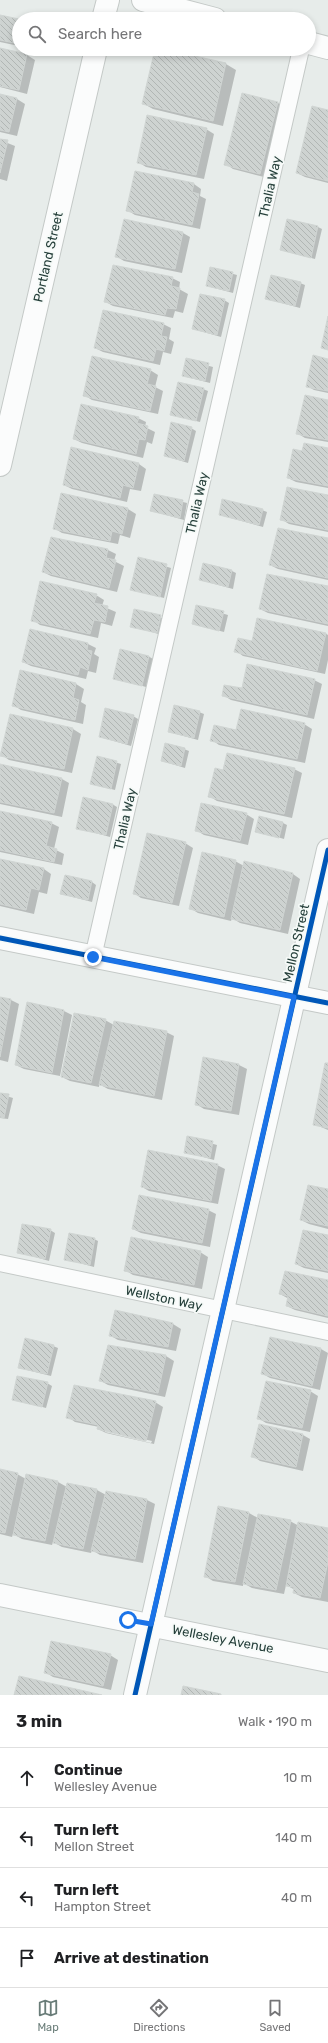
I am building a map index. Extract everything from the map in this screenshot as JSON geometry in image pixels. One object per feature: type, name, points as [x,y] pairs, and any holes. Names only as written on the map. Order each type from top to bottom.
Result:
[{"type":"street","points":[[105,12],[108,0]]},
{"type":"street","points":[[142,0],[188,12]]},
{"type":"street","points":[[316,45],[328,48]]},
{"type":"street","name":"Portland Street","points":[[0,465],[94,56]]},
{"type":"street","name":"Mellon Street","points":[[135,1695],[328,850]]},
{"type":"street","points":[[0,938],[328,1003]]},
{"type":"street","name":"Wellesley Avenue","points":[[0,1595],[328,1660]]},
{"type":"lane","name":"Thalia Way","points":[[93,957],[299,56]]},
{"type":"lane","name":"Wellston Way","points":[[0,1263],[328,1332]]},
{"type":"building","points":[[0,15],[12,18],[12,43],[0,40]]},
{"type":"building","points":[[0,48],[12,51],[12,56],[27,56],[19,90],[0,86]]},
{"type":"building","points":[[153,56],[195,56],[226,63],[213,121],[142,104]]},
{"type":"building","points":[[242,93],[278,102],[260,174],[224,165]]},
{"type":"building","points":[[0,94],[17,98],[9,132],[0,130]]},
{"type":"building","points":[[312,106],[328,110],[328,181],[296,173]]},
{"type":"building","points":[[147,115],[207,128],[196,175],[137,163]]},
{"type":"building","points":[[0,139],[8,140],[0,173]]},
{"type":"building","points":[[135,171],[194,183],[192,192],[199,194],[192,225],[126,211]]},
{"type":"building","points":[[124,219],[183,232],[175,269],[115,257]]},
{"type":"building","points":[[287,219],[318,226],[311,258],[280,250]]},
{"type":"building","points":[[113,265],[173,277],[171,286],[180,288],[176,309],[167,308],[165,315],[104,302]]},
{"type":"building","points":[[210,267],[233,272],[229,291],[206,286]]},
{"type":"building","points":[[271,275],[301,282],[295,306],[265,299]]},
{"type":"building","points":[[200,294],[225,299],[217,335],[192,329]]},
{"type":"building","points":[[103,310],[164,323],[161,336],[167,337],[164,351],[156,349],[153,361],[94,348]]},
{"type":"building","points":[[328,316],[328,350],[321,348]]},
{"type":"building","points":[[313,355],[328,359],[328,391],[306,387]]},
{"type":"building","points":[[92,356],[151,369],[147,384],[156,386],[150,411],[83,396]]},
{"type":"building","points":[[186,358],[209,363],[205,381],[182,376]]},
{"type":"building","points":[[178,382],[204,388],[196,421],[170,415]]},
{"type":"building","points":[[305,395],[328,400],[328,440],[296,434]]},
{"type":"building","points":[[81,404],[139,417],[137,423],[148,426],[145,440],[139,439],[136,454],[73,439]]},
{"type":"building","points":[[171,422],[192,427],[184,461],[164,456]]},
{"type":"building","points":[[304,443],[328,448],[328,486],[287,478],[293,449],[302,451]]},
{"type":"building","points":[[71,447],[139,463],[133,488],[123,485],[120,498],[63,485]]},
{"type":"building","points":[[287,487],[328,495],[328,530],[280,520]]},
{"type":"building","points":[[61,493],[128,508],[122,534],[112,531],[110,541],[53,529]]},
{"type":"building","points":[[154,494],[183,500],[180,518],[150,511]]},
{"type":"building","points":[[222,499],[263,509],[259,525],[219,515]]},
{"type":"building","points":[[278,528],[328,538],[328,578],[269,565]]},
{"type":"building","points":[[51,537],[108,549],[106,558],[116,560],[109,588],[42,572]]},
{"type":"building","points":[[138,557],[167,564],[160,597],[130,590]]},
{"type":"building","points":[[203,563],[232,570],[228,587],[199,580]]},
{"type":"building","points":[[267,574],[328,586],[328,624],[259,609]]},
{"type":"building","points":[[40,581],[97,594],[94,603],[108,606],[105,622],[94,620],[90,634],[31,621]]},
{"type":"building","points":[[196,605],[224,611],[219,631],[192,624]]},
{"type":"building","points":[[134,609],[161,615],[157,633],[130,627]]},
{"type":"building","points":[[257,618],[326,633],[317,671],[234,652],[238,638],[252,641]]},
{"type":"building","points":[[30,629],[88,643],[87,650],[92,651],[88,670],[80,667],[78,675],[22,662]]},
{"type":"building","points":[[120,649],[149,656],[142,686],[113,679]]},
{"type":"building","points":[[247,664],[315,679],[307,715],[222,696],[224,685],[242,688]]},
{"type":"building","points":[[20,670],[76,683],[73,698],[79,700],[75,720],[12,706]]},
{"type":"building","points":[[174,705],[200,711],[194,738],[168,732]]},
{"type":"building","points":[[105,708],[134,715],[127,744],[99,737]]},
{"type":"building","points":[[241,709],[305,723],[297,759],[210,741],[214,725],[236,730]]},
{"type":"building","points":[[10,714],[73,728],[64,769],[0,756]]},
{"type":"building","points":[[165,743],[185,748],[181,766],[161,761]]},
{"type":"building","points":[[227,753],[295,768],[284,814],[208,797],[215,768],[223,770]]},
{"type":"building","points":[[97,756],[117,761],[111,789],[90,784]]},
{"type":"building","points":[[0,764],[62,778],[54,813],[0,802]]},
{"type":"building","points":[[83,797],[113,804],[106,835],[76,829]]},
{"type":"building","points":[[201,803],[247,813],[240,841],[195,831]]},
{"type":"building","points":[[0,811],[52,822],[46,846],[57,849],[54,862],[0,850]]},
{"type":"building","points":[[259,816],[283,822],[279,838],[255,832]]},
{"type":"building","points":[[147,833],[186,842],[172,903],[133,894]]},
{"type":"building","points":[[202,852],[236,860],[224,917],[189,909]]},
{"type":"building","points":[[0,859],[44,868],[39,890],[31,888],[26,910],[0,904]]},
{"type":"building","points":[[244,861],[293,873],[280,930],[231,919]]},
{"type":"building","points":[[65,875],[92,881],[88,900],[60,894]]},
{"type":"building","points":[[0,997],[11,999],[0,1057]]},
{"type":"building","points":[[27,1002],[64,1010],[52,1073],[15,1065]]},
{"type":"building","points":[[74,1013],[106,1019],[91,1083],[61,1077]]},
{"type":"building","points":[[114,1021],[167,1031],[154,1096],[99,1085]]},
{"type":"building","points":[[203,1057],[239,1064],[231,1111],[195,1105]]},
{"type":"building","points":[[325,1063],[328,1063],[328,1128],[313,1125]]},
{"type":"building","points":[[0,1093],[9,1094],[4,1118],[0,1117]]},
{"type":"building","points":[[187,1136],[213,1141],[210,1158],[184,1153]]},
{"type":"building","points":[[148,1150],[218,1164],[211,1201],[141,1187]]},
{"type":"building","points":[[308,1185],[328,1189],[328,1226],[300,1220]]},
{"type":"building","points":[[139,1195],[209,1209],[202,1243],[132,1229]]},
{"type":"building","points":[[22,1224],[51,1229],[45,1259],[17,1253]]},
{"type":"building","points":[[303,1230],[328,1235],[328,1271],[295,1264]]},
{"type":"building","points":[[69,1233],[95,1238],[90,1265],[64,1260]]},
{"type":"building","points":[[131,1237],[201,1251],[194,1285],[124,1271]]},
{"type":"building","points":[[285,1271],[328,1280],[328,1316],[286,1306],[288,1296],[279,1294]]},
{"type":"building","points":[[115,1310],[173,1323],[168,1347],[109,1336]]},
{"type":"building","points":[[270,1337],[321,1348],[312,1386],[261,1374]]},
{"type":"building","points":[[25,1338],[54,1345],[47,1374],[18,1368]]},
{"type":"building","points":[[108,1345],[166,1355],[158,1393],[99,1381]]},
{"type":"building","points":[[17,1376],[48,1382],[42,1407],[12,1400]]},
{"type":"building","points":[[266,1381],[311,1390],[302,1428],[257,1419]]},
{"type":"building","points":[[74,1385],[156,1401],[146,1441],[97,1429],[98,1425],[66,1418]]},
{"type":"building","points":[[259,1424],[303,1434],[296,1467],[251,1457]]},
{"type":"building","points":[[0,1469],[18,1473],[5,1533],[0,1532]]},
{"type":"building","points":[[26,1474],[58,1481],[45,1541],[13,1535]]},
{"type":"building","points":[[67,1483],[97,1489],[83,1549],[53,1543]]},
{"type":"building","points":[[106,1491],[147,1499],[135,1559],[91,1551]]},
{"type":"building","points":[[218,1506],[249,1512],[235,1582],[204,1577]]},
{"type":"building","points":[[258,1514],[291,1520],[276,1590],[243,1584]]},
{"type":"building","points":[[298,1522],[328,1528],[328,1562],[320,1598],[293,1593],[294,1587],[286,1586]]},
{"type":"building","points":[[51,1641],[111,1654],[103,1686],[44,1673]]},
{"type":"building","points":[[19,1676],[102,1695],[14,1695]]},
{"type":"building","points":[[183,1686],[221,1694],[221,1695],[181,1695]]},
{"type":"cycle path","points":[[135,1695],[328,850]]},
{"type":"cycle path","points":[[0,938],[328,1003]]},
{"type":"route","points":[[93,957],[294,997],[151,1624],[128,1620]]}]
